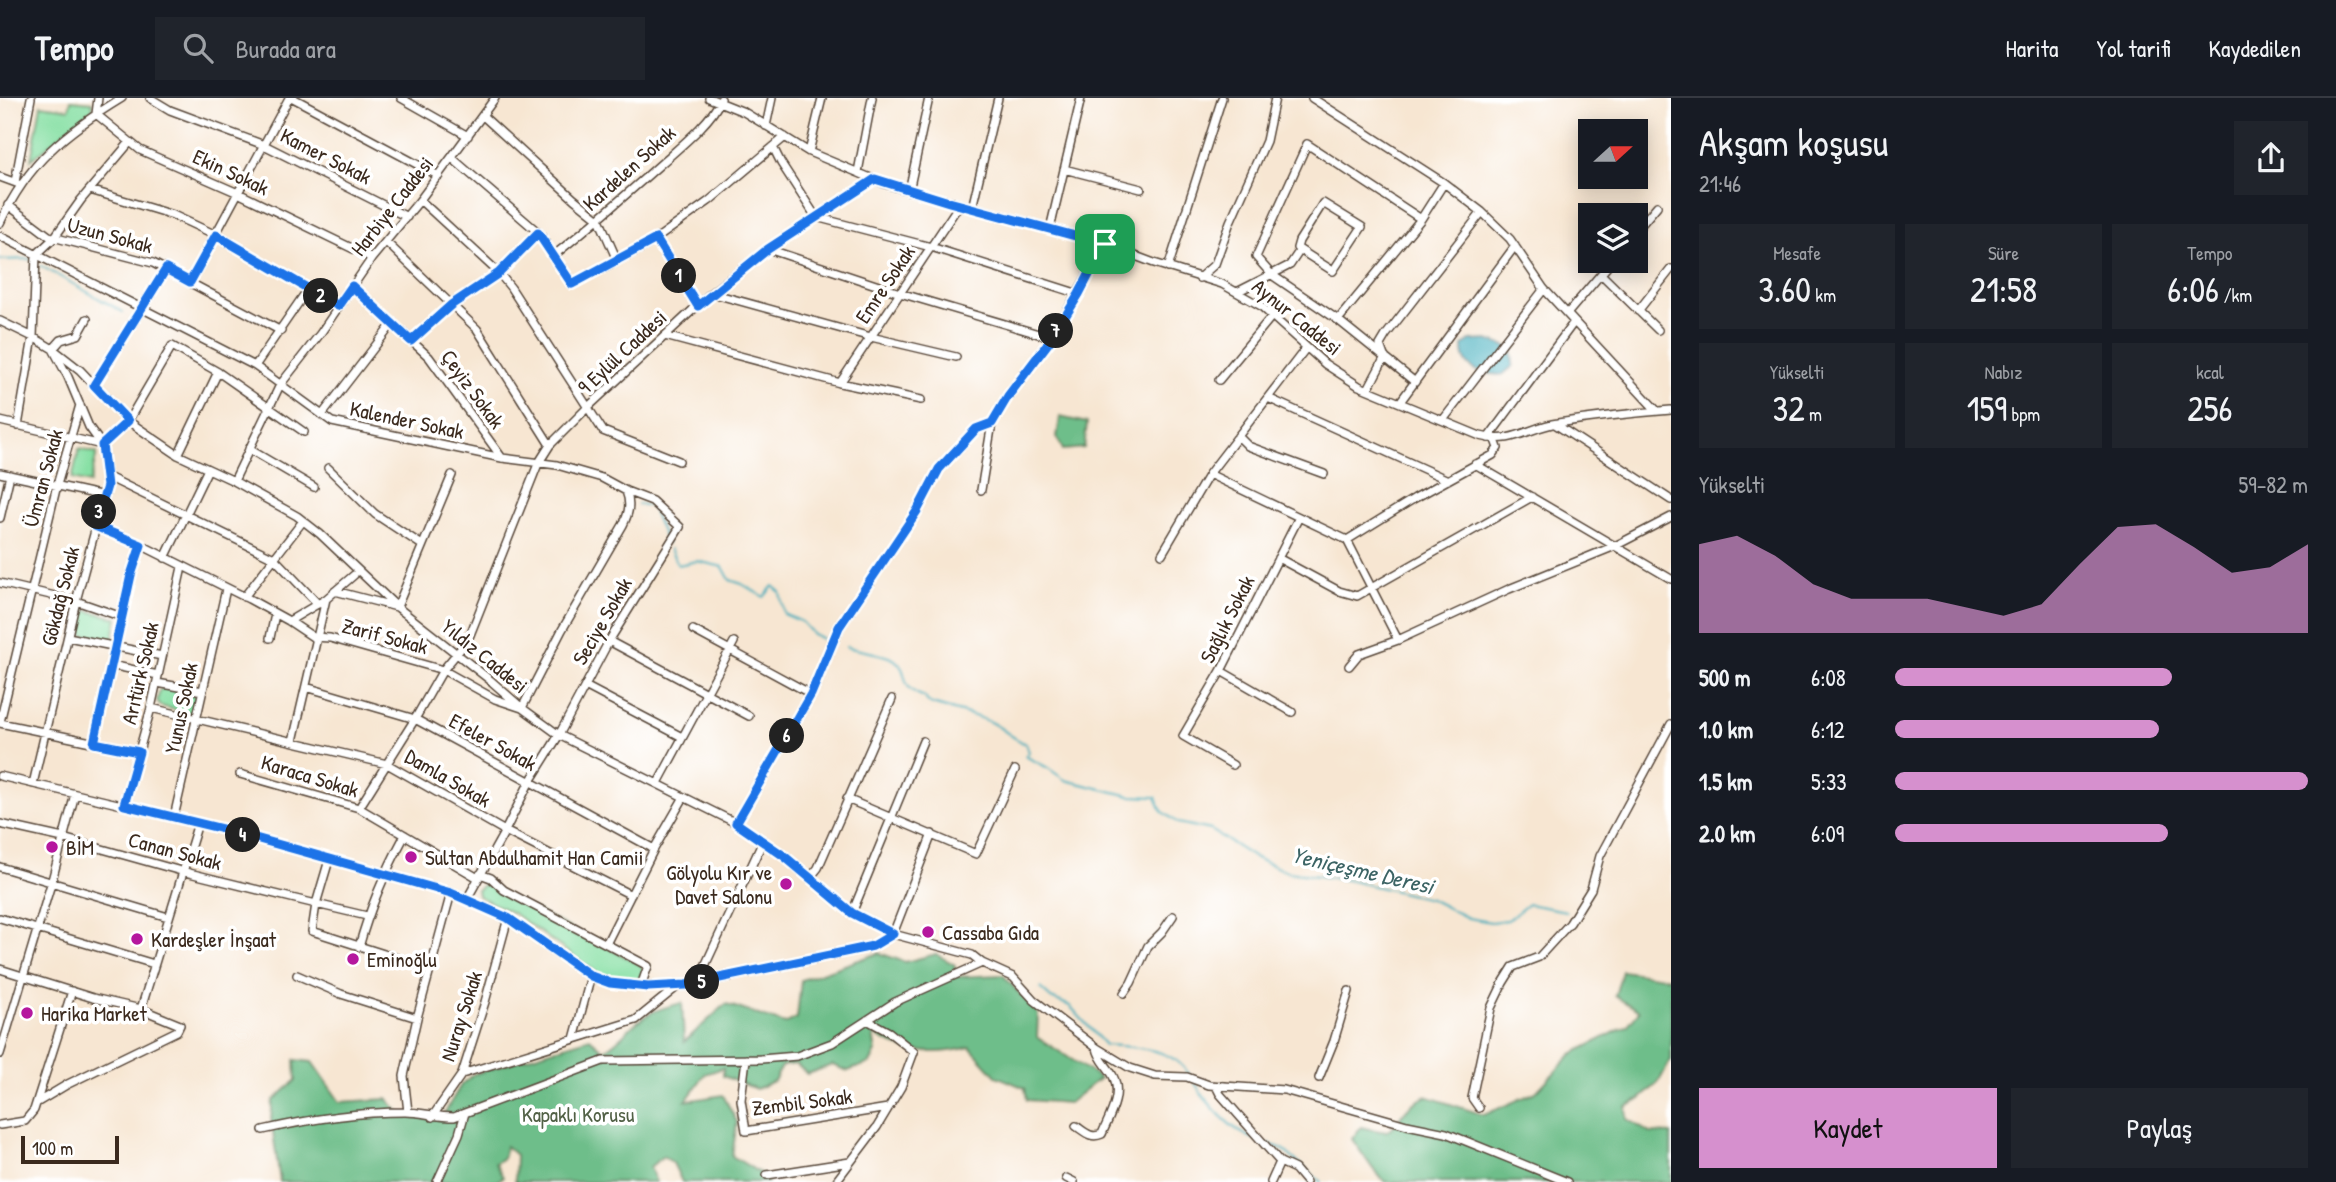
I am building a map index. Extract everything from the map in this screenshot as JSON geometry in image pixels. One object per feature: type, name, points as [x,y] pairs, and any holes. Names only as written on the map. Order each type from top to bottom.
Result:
[{"type":"street","points":[[0,223],[18,183],[32,98]]},
{"type":"street","points":[[96,114],[98,98]]},
{"type":"street","points":[[18,183],[46,153],[96,114],[122,98]]},
{"type":"street","name":"Kamer Sokak","points":[[150,98],[170,110],[264,145],[407,217]]},
{"type":"street","points":[[190,282],[291,98],[439,176]]},
{"type":"street","points":[[401,98],[468,136]]},
{"type":"street","name":"Harbiye Caddesi","points":[[234,481],[281,385],[372,258],[439,176],[495,98]]},
{"type":"street","name":"Aynur Caddesi","points":[[709,98],[720,100],[744,112],[809,152],[875,179],[909,191],[1105,244],[1168,268],[1222,284],[1261,306],[1325,364],[1359,386],[1492,439]]},
{"type":"street","points":[[766,126],[772,98]]},
{"type":"street","points":[[809,152],[822,98]]},
{"type":"street","points":[[858,172],[873,98]]},
{"type":"street","points":[[909,191],[929,98]]},
{"type":"street","points":[[972,208],[998,98]]},
{"type":"street","points":[[1050,229],[1081,98]]},
{"type":"street","points":[[1168,268],[1222,98]]},
{"type":"street","points":[[1199,278],[1216,264],[1230,222],[1266,141],[1275,98]]},
{"type":"street","points":[[1312,98],[1444,183],[1482,212],[1510,239],[1544,289],[1657,411]]},
{"type":"street","name":"Kardelen Sokak","points":[[553,256],[686,141],[720,100]]},
{"type":"street","name":"Ekin Sokak","points":[[96,114],[140,149],[372,258]]},
{"type":"street","points":[[483,116],[599,219],[617,260]]},
{"type":"street","points":[[452,158],[538,233],[572,284],[656,239],[709,201],[785,137]]},
{"type":"street","points":[[18,426],[33,337],[36,255],[54,238],[130,142]]},
{"type":"street","points":[[1415,382],[1338,320],[1272,275],[1256,257],[1307,144],[1421,219]]},
{"type":"street","points":[[773,147],[816,217],[931,247],[1079,294]]},
{"type":"street","points":[[1064,169],[1141,189]]},
{"type":"street","points":[[0,177],[18,183]]},
{"type":"street","name":"9 Eylül Caddesi","points":[[359,808],[443,670],[468,640],[538,464],[551,445],[711,293],[768,249],[875,179]]},
{"type":"street","points":[[1338,320],[1421,219],[1444,183]]},
{"type":"street","points":[[90,190],[173,215],[216,235],[338,306]]},
{"type":"street","points":[[420,200],[499,273],[603,431],[679,461]]},
{"type":"street","points":[[1323,202],[1362,227],[1334,271],[1300,250],[1297,248],[1300,241],[1323,202]]},
{"type":"street","name":"Uzun Sokak","points":[[8,205],[54,238],[153,263],[281,331]]},
{"type":"street","name":"Emre Sokak","points":[[840,383],[959,205]]},
{"type":"street","points":[[1648,217],[1657,206]]},
{"type":"street","points":[[1385,357],[1380,345],[1386,335],[1482,212]]},
{"type":"street","points":[[411,341],[451,305],[499,273],[538,233]]},
{"type":"street","name":"Kalender Sokak","points":[[0,236],[255,366],[332,422],[502,458],[557,465],[602,478],[652,501],[680,527]]},
{"type":"street","points":[[656,239],[698,306]]},
{"type":"street","points":[[386,242],[477,330],[551,445]]},
{"type":"street","points":[[981,490],[992,423],[1008,396],[1052,338],[1105,244]]},
{"type":"street","points":[[1400,402],[1515,246]]},
{"type":"street","points":[[768,249],[900,293],[1052,338]]},
{"type":"street","points":[[1237,292],[1290,265],[1300,250]]},
{"type":"street","points":[[94,385],[166,269]]},
{"type":"street","points":[[1638,311],[1671,270]]},
{"type":"street","points":[[1567,314],[1601,274],[1658,330]]},
{"type":"street","name":"Çeyiz Sokak","points":[[352,286],[429,357],[502,458]]},
{"type":"street","points":[[255,366],[308,289]]},
{"type":"street","points":[[1443,420],[1544,289]]},
{"type":"street","points":[[711,293],[871,337],[957,357]]},
{"type":"street","points":[[1219,380],[1272,316]]},
{"type":"street","points":[[53,349],[61,340],[78,335],[87,319]]},
{"type":"street","name":"Yıldız Caddesi","points":[[0,321],[53,349],[80,370],[128,421],[178,455],[234,481],[303,521],[397,607],[559,735],[736,823],[763,841],[852,913],[893,934],[972,955],[982,963],[1013,977],[1034,1000],[1097,1048],[1130,1069],[1156,1076],[1187,1077],[1216,1086],[1284,1090],[1407,1125],[1446,1133],[1567,1182]]},
{"type":"street","points":[[1492,439],[1574,322]]},
{"type":"street","points":[[322,415],[394,323]]},
{"type":"street","points":[[665,336],[840,383],[921,400]]},
{"type":"street","points":[[0,421],[102,445],[128,421],[172,346],[218,372],[304,432]]},
{"type":"street","points":[[1162,554],[1209,474],[1306,348]]},
{"type":"street","name":"Gökdağ Sokak","points":[[33,784],[76,601],[107,486],[102,445],[89,427],[53,349]]},
{"type":"street","points":[[1368,389],[1385,357]]},
{"type":"street","points":[[178,455],[218,372]]},
{"type":"street","points":[[1268,398],[1448,480]]},
{"type":"street","name":"Ümran Sokak","points":[[0,722],[57,485],[80,405]]},
{"type":"street","points":[[1492,439],[1515,437],[1554,423],[1671,411]]},
{"type":"street","points":[[736,823],[811,694],[839,627],[917,511],[939,469],[976,429],[992,423]]},
{"type":"street","points":[[1554,423],[1671,500]]},
{"type":"street","points":[[1238,436],[1248,446],[1324,474]]},
{"type":"street","points":[[1347,540],[1493,455],[1498,448],[1492,439]]},
{"type":"street","points":[[249,449],[314,486]]},
{"type":"street","points":[[1475,464],[1671,579]]},
{"type":"street","points":[[328,468],[375,514],[422,545]]},
{"type":"street","points":[[165,558],[208,469]]},
{"type":"street","points":[[0,473],[104,496]]},
{"type":"street","points":[[1209,474],[1347,540],[1398,640]]},
{"type":"street","points":[[0,518],[10,475]]},
{"type":"street","points":[[335,591],[397,607],[452,475]]},
{"type":"street","points":[[106,476],[274,558],[318,604]]},
{"type":"street","points":[[522,708],[629,513],[630,499],[626,491]]},
{"type":"street","points":[[1278,558],[1339,591],[1357,596],[1532,497]]},
{"type":"street","name":"Sağlık Sokak","points":[[1233,765],[1183,736],[1221,671],[1299,517]]},
{"type":"street","points":[[1349,666],[1359,654],[1398,640],[1509,589],[1615,546],[1671,517]]},
{"type":"street","points":[[244,597],[303,521]]},
{"type":"street","points":[[95,526],[141,545],[244,597],[315,637]]},
{"type":"street","name":"Seciye Sokak","points":[[467,899],[609,641],[680,527]]},
{"type":"street","points":[[94,743],[131,575],[141,545]]},
{"type":"street","name":"Arıtürk Sokak","points":[[124,805],[151,708],[182,567]]},
{"type":"street","points":[[289,621],[326,599],[354,575]]},
{"type":"street","points":[[0,583],[76,601],[122,617]]},
{"type":"street","name":"Yunus Sokak","points":[[174,817],[226,589]]},
{"type":"street","points":[[293,741],[315,637],[326,599]]},
{"type":"street","points":[[270,638],[275,614]]},
{"type":"street","points":[[693,630],[811,694]]},
{"type":"street","points":[[68,637],[162,656]]},
{"type":"street","name":"Zarif Sokak","points":[[315,637],[330,638],[443,670],[495,699],[522,708]]},
{"type":"street","points":[[609,641],[749,716]]},
{"type":"street","points":[[658,783],[734,642]]},
{"type":"street","points":[[111,665],[203,691]]},
{"type":"street","points":[[1221,671],[1292,712]]},
{"type":"street","points":[[585,686],[682,737]]},
{"type":"street","name":"Efeler Sokak","points":[[306,687],[415,719],[653,849]]},
{"type":"street","points":[[810,878],[892,699]]},
{"type":"street","name":"Damla Sokak","points":[[151,708],[387,764],[505,831],[631,895]]},
{"type":"street","points":[[0,722],[139,752]]},
{"type":"street","points":[[1479,1108],[1472,1098],[1475,1077],[1491,1008],[1503,983],[1513,967],[1539,957],[1570,923],[1591,889],[1600,856],[1671,724]]},
{"type":"street","points":[[852,913],[923,741]]},
{"type":"street","points":[[847,799],[976,854],[1015,770]]},
{"type":"street","name":"Karaca Sokak","points":[[240,774],[359,808],[479,876],[491,878],[504,890],[648,966],[641,986]]},
{"type":"street","points":[[0,776],[198,823],[451,893],[508,918],[591,976],[610,983],[641,986],[697,983],[873,946],[893,934],[932,834]]},
{"type":"street","points":[[0,1054],[38,930],[75,794]]},
{"type":"street","points":[[606,944],[653,849],[684,797]]},
{"type":"street","points":[[141,1009],[198,823]]},
{"type":"street","name":"Canan Sokak","points":[[0,824],[63,838],[181,872],[368,916]]},
{"type":"street","points":[[359,947],[384,874],[405,835]]},
{"type":"street","points":[[697,983],[763,841]]},
{"type":"street","points":[[329,860],[316,904],[312,931],[430,969]]},
{"type":"street","points":[[0,867],[168,917]]},
{"type":"street","points":[[408,1112],[404,1076],[451,893]]},
{"type":"street","points":[[1124,993],[1148,946],[1173,916]]},
{"type":"street","points":[[0,918],[154,964]]},
{"type":"street","name":"Nuray Sokak","points":[[432,1116],[462,1074],[508,918]]},
{"type":"street","points":[[263,1130],[345,1114],[408,1112],[454,1117],[603,1061],[797,1056],[832,1043],[895,1002],[982,963]]},
{"type":"street","points":[[0,969],[141,1009],[180,1025],[177,1031],[68,1084],[38,1102]]},
{"type":"street","points":[[297,975],[341,994],[417,1018]]},
{"type":"street","points":[[574,1039],[591,976]]},
{"type":"street","points":[[462,1074],[636,1020],[679,986]]},
{"type":"street","points":[[0,1125],[25,1121],[30,1117],[38,1102],[72,991]]},
{"type":"street","points":[[1319,1078],[1334,1041],[1349,991]]},
{"type":"street","points":[[837,1180],[901,1087],[914,1052],[889,1032],[867,1020]]},
{"type":"street","points":[[0,1021],[10,1024]]},
{"type":"street","points":[[1076,1126],[1089,1135],[1096,1137],[1102,1134],[1118,1090],[1097,1048]]},
{"type":"street","name":"Zembil Sokak","points":[[746,1059],[741,1100],[746,1131],[888,1108]]},
{"type":"street","points":[[1216,1086],[1280,1162],[1295,1169],[1306,1182]]},
{"type":"street","points":[[437,1182],[459,1134],[465,1113]]},
{"type":"street","points":[[767,1175],[850,1162]]},
{"type":"street","points":[[1271,1182],[1280,1162]]},
{"type":"green space","points":[[71,100],[92,102],[93,109],[31,160],[41,105],[69,109]]},
{"type":"green space","points":[[1060,417],[1087,423],[1084,448],[1063,450],[1057,437]]},
{"type":"green space","points":[[79,449],[97,453],[90,483],[72,479]]},
{"type":"green space","points":[[80,609],[117,618],[112,642],[81,634],[84,623],[78,622]]},
{"type":"green space","points":[[164,688],[197,696],[193,714],[160,706],[157,701],[160,690]]},
{"type":"green space","points":[[485,884],[641,965],[643,971],[638,980],[633,982],[600,975],[513,913],[478,896],[477,890]]},
{"type":"green space","name":"Kapaklı Korusu","points":[[879,953],[905,962],[936,954],[955,965],[953,977],[1003,975],[1038,1014],[1037,1037],[1100,1078],[1069,1103],[1027,1100],[1025,1088],[996,1076],[970,1047],[920,1051],[907,1049],[873,1034],[876,1052],[870,1063],[848,1071],[832,1065],[807,1074],[796,1064],[782,1066],[774,1081],[756,1089],[723,1076],[723,1068],[705,1074],[686,1101],[723,1095],[737,1122],[732,1156],[768,1178],[768,1182],[682,1182],[673,1163],[663,1156],[650,1167],[656,1182],[515,1182],[516,1155],[506,1146],[503,1158],[495,1163],[503,1177],[496,1182],[280,1182],[271,1118],[273,1101],[296,1080],[295,1060],[312,1062],[340,1102],[388,1099],[403,1117],[441,1119],[461,1085],[474,1074],[590,1038],[604,1050],[643,1018],[665,1007],[682,1003],[684,1042],[726,1004],[785,1024],[797,1018],[801,980]]},
{"type":"green space","points":[[1622,971],[1671,978],[1671,1060],[1658,1083],[1639,1100],[1626,1107],[1627,1119],[1650,1133],[1671,1134],[1671,1182],[1385,1182],[1373,1169],[1352,1139],[1361,1127],[1390,1130],[1409,1107],[1426,1096],[1484,1115],[1536,1092],[1572,1054],[1627,1026],[1639,1011],[1615,996]]},
{"type":"water","points":[[1488,340],[1508,347],[1512,352],[1513,366],[1502,375],[1480,372],[1466,361],[1463,346],[1470,341]]},
{"type":"waterway","name":"Yeniçeşme Deresi","points":[[0,260],[30,259]]},
{"type":"waterway","name":"Yeniçeşme Deresi","points":[[41,266],[123,312]]},
{"type":"waterway","name":"Yeniçeşme Deresi","points":[[638,504],[650,506],[667,544]]},
{"type":"waterway","name":"Yeniçeşme Deresi","points":[[670,549],[678,565],[697,561],[723,567],[730,580],[764,597],[773,586],[780,592],[784,614],[802,622],[813,634],[823,639]]},
{"type":"waterway","name":"Yeniçeşme Deresi","points":[[846,647],[895,660],[903,670],[910,689],[932,704],[992,723],[1026,744],[1029,752],[1025,756],[1065,780],[1130,796],[1156,797],[1162,811],[1178,823],[1211,830],[1253,857],[1288,872],[1347,880],[1430,899],[1468,918],[1491,922],[1508,920],[1528,904],[1566,911]]},
{"type":"waterway","points":[[1040,988],[1051,998],[1070,1006],[1105,1045],[1141,1048],[1164,1054],[1183,1066],[1190,1076]]},
{"type":"waterway","points":[[1195,1083],[1222,1117],[1239,1131],[1257,1140]]},
{"type":"waterway","points":[[1269,1144],[1281,1148],[1321,1182]]},
{"type":"place","name":"BİM","points":[[52,847]]},
{"type":"place","name":"Sultan Abdulhamit Han Camii","points":[[411,857]]},
{"type":"place","name":"Gölyolu Kır ve Davet Salonu","points":[[786,884]]},
{"type":"place","name":"Cassaba Gıda","points":[[928,932]]},
{"type":"place","name":"Kardeşler İnşaat","points":[[137,939]]},
{"type":"place","name":"Eminoğlu","points":[[353,959]]},
{"type":"place","name":"Harika Market","points":[[27,1013]]},
{"type":"route","points":[[875,179],[1105,244],[1052,338],[1008,396],[992,423],[976,429],[939,469],[917,511],[839,627],[811,694],[736,823],[784,856],[852,913],[893,934],[873,946],[686,985],[648,987],[610,983],[591,976],[508,918],[451,893],[227,830],[124,805],[139,752],[94,743],[131,575],[141,545],[95,526],[107,486],[102,445],[128,421],[94,385],[166,269],[190,282],[216,235],[338,306],[352,286],[411,341],[451,305],[499,273],[538,233],[572,284],[656,239],[698,306],[768,249],[875,179]]}]
